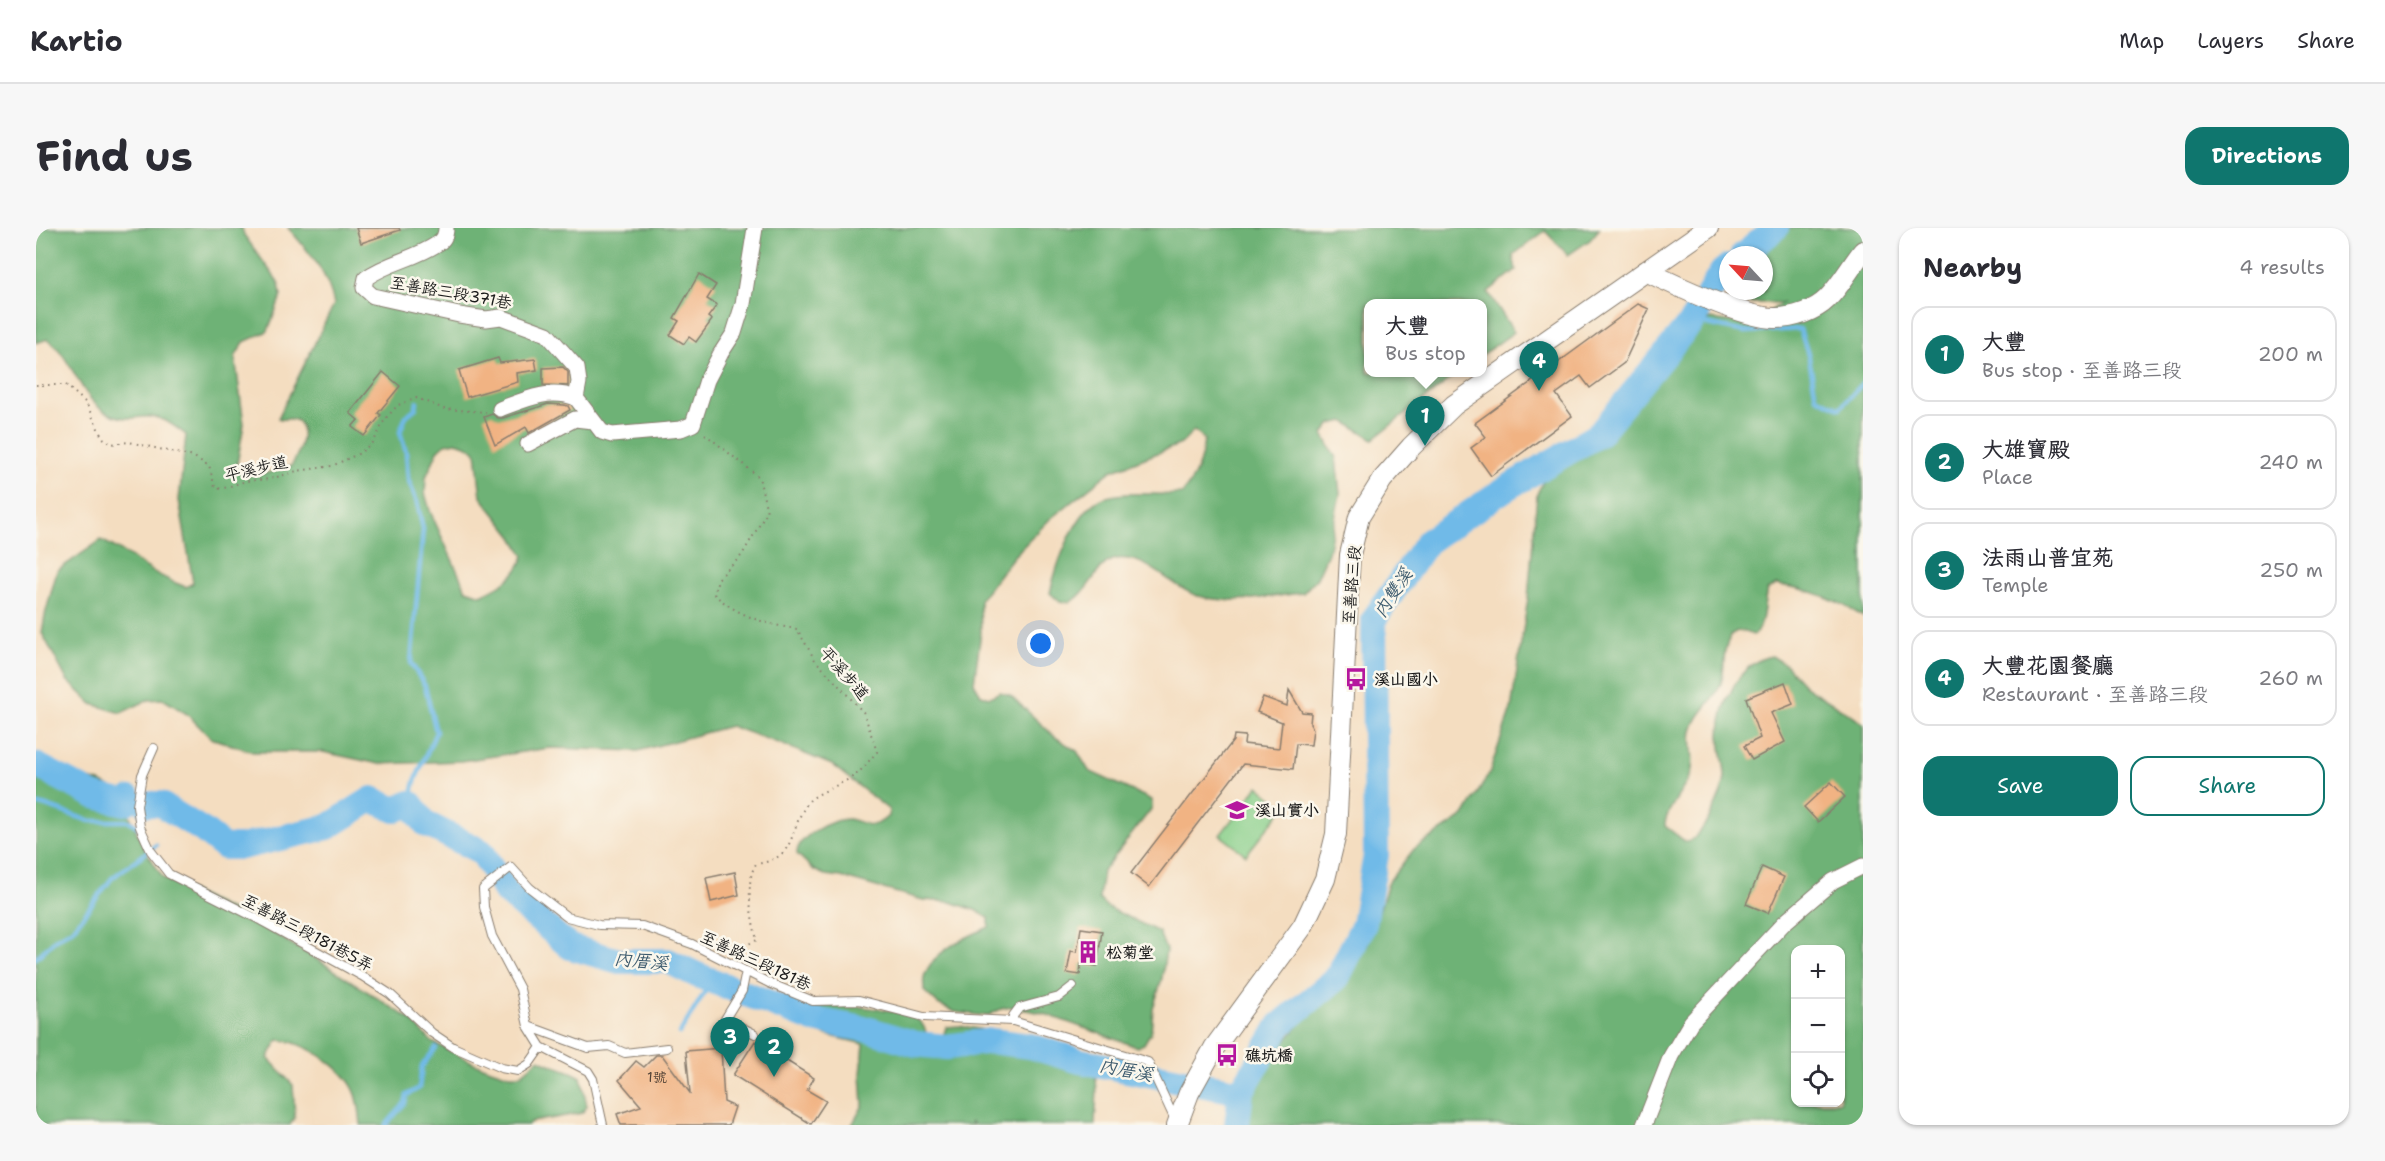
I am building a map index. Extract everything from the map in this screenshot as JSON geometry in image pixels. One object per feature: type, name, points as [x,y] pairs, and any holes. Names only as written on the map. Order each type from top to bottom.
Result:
[{"type":"street","name":"至善路三段371巷","points":[[446,228],[446,234],[439,244],[378,269],[366,278],[364,288],[373,296],[459,315],[486,319],[501,317],[547,334],[577,368],[579,382],[576,398]]},
{"type":"street","points":[[500,409],[541,394],[564,394],[576,398],[602,432],[612,435],[681,429],[693,424],[707,380],[734,333],[740,314],[755,228]]},
{"type":"street","name":"至善路三段","points":[[1177,1124],[1200,1071],[1214,1048],[1303,926],[1325,879],[1336,834],[1350,555],[1359,518],[1382,480],[1411,447],[1454,405],[1707,228]]},
{"type":"street","points":[[1646,271],[1669,283],[1750,314],[1776,318],[1806,312],[1826,300],[1863,251]]},
{"type":"street","points":[[528,444],[575,419],[593,422]]},
{"type":"street","points":[[1644,1125],[1671,1056],[1691,1022],[1784,924],[1833,881],[1863,866]]},
{"type":"lane","name":"至善路三段181巷5弄","points":[[154,748],[142,775],[137,806],[140,827],[151,851],[169,874],[258,919],[362,976],[390,994],[432,1033],[453,1047],[501,1068],[518,1071],[530,1064],[541,1047]]},
{"type":"lane","name":"至善路三段181巷","points":[[528,1026],[520,989],[492,936],[484,906],[483,889],[511,867],[531,888],[567,917],[599,925],[642,926],[718,957],[769,983],[813,1001],[859,1000],[924,1017],[1013,1022],[1148,1062],[1177,1124]]},
{"type":"lane","points":[[746,971],[741,991],[725,1019],[755,1034]]},
{"type":"lane","points":[[1013,1022],[1013,1016],[1019,1008],[1059,997],[1073,986]]},
{"type":"lane","points":[[528,1026],[541,1047],[588,1071],[593,1079],[603,1125]]},
{"type":"lane","points":[[528,1026],[588,1048],[609,1046],[625,1053],[666,1048]]},
{"type":"path","name":"平溪步道","points":[[36,385],[66,385],[86,404],[102,437],[111,444],[129,442],[194,457],[208,466],[215,487],[221,489],[246,481],[270,479],[297,471],[332,466],[360,453],[374,441],[385,419],[398,405],[417,398],[444,409],[465,412],[492,412],[500,409]]},
{"type":"path","name":"平溪步道","points":[[693,424],[759,477],[767,512],[742,555],[718,579],[714,594],[727,606],[773,626],[797,629],[815,660],[864,713],[877,752],[856,774],[835,788],[811,799],[796,825],[785,853],[773,862],[756,864],[751,872],[752,916],[757,940],[718,957]]},
{"type":"green space","points":[[36,228],[242,228],[244,235],[279,283],[281,296],[268,331],[244,342],[235,357],[244,424],[236,470],[255,475],[291,466],[297,455],[302,441],[301,427],[292,419],[278,418],[334,304],[322,272],[288,228],[1600,228],[1590,240],[1568,255],[1545,231],[1513,255],[1516,270],[1488,292],[1514,332],[1487,351],[1487,299],[1364,299],[1364,377],[1453,377],[1373,439],[1344,421],[1331,424],[1323,434],[1336,458],[1340,494],[1328,553],[1317,578],[1303,593],[1250,599],[1211,599],[1188,592],[1149,566],[1127,559],[1115,559],[1101,568],[1083,592],[1069,602],[1060,602],[1050,593],[1068,540],[1093,504],[1103,498],[1122,494],[1182,494],[1195,475],[1202,454],[1204,439],[1194,431],[1181,444],[1111,471],[1050,519],[1013,557],[980,600],[981,632],[974,683],[981,695],[990,697],[1000,692],[1010,695],[1055,737],[1077,751],[1089,771],[1152,800],[1152,808],[1103,871],[1099,899],[1107,907],[1159,932],[1166,950],[1162,978],[1153,1009],[1151,1032],[1144,1044],[1137,1047],[1042,1013],[1011,1007],[987,1016],[955,1012],[938,1004],[924,991],[924,979],[928,968],[942,952],[970,935],[989,927],[989,918],[975,910],[951,902],[923,900],[841,877],[825,875],[814,870],[797,854],[802,841],[808,835],[841,820],[848,819],[872,825],[888,816],[889,810],[832,765],[730,726],[638,751],[550,748],[461,761],[379,764],[323,752],[253,752],[211,738],[187,714],[163,699],[148,700],[121,713],[92,704],[67,680],[42,633],[57,571],[101,540],[174,582],[186,587],[193,583],[179,500],[186,435],[158,418],[127,418],[104,411],[88,396],[64,356],[48,339],[36,343]],"holes":[[[456,442],[476,452],[481,497],[513,537],[524,556],[517,570],[507,580],[481,595],[466,590],[430,511],[425,493],[426,477],[438,451],[445,444]]]},
{"type":"green space","points":[[1785,228],[1863,228],[1863,617],[1843,605],[1810,592],[1776,585],[1767,590],[1763,617],[1757,632],[1753,635],[1741,631],[1736,632],[1728,641],[1722,681],[1697,719],[1692,731],[1691,773],[1671,807],[1665,826],[1686,842],[1698,834],[1711,815],[1725,777],[1720,735],[1723,711],[1741,675],[1760,660],[1772,656],[1785,664],[1805,686],[1863,723],[1863,1125],[1247,1125],[1249,1100],[1272,1056],[1301,1023],[1341,986],[1368,944],[1389,881],[1414,849],[1464,816],[1489,774],[1511,709],[1528,598],[1537,494],[1545,477],[1587,455],[1635,407],[1689,335],[1710,319],[1751,324],[1782,303],[1736,300],[1773,300],[1773,246],[1762,246]]},
{"type":"green space","points":[[36,758],[57,771],[100,782],[124,794],[128,812],[143,846],[163,878],[248,918],[410,1019],[432,1042],[476,1064],[509,1075],[520,1075],[539,1059],[576,1074],[581,1077],[587,1106],[582,1113],[532,1122],[527,1125],[361,1125],[356,1096],[350,1083],[342,1074],[322,1057],[300,1045],[278,1040],[268,1058],[293,1085],[295,1117],[290,1125],[36,1125]]},
{"type":"green space","points":[[1258,786],[1284,807],[1246,855],[1220,835]]},
{"type":"green space","points":[[782,995],[816,1006],[868,1008],[907,1015],[922,1024],[926,1033],[926,1051],[937,1058],[946,1027],[959,1026],[1011,1034],[1070,1051],[1084,1060],[1093,1070],[1097,1090],[1095,1125],[975,1125],[970,1122],[972,1125],[852,1125],[863,1105],[861,1074],[864,1044],[818,1033],[769,1007],[773,1000]]},
{"type":"building","points":[[356,228],[399,228],[400,230],[361,243]]},
{"type":"building","points":[[699,274],[716,285],[707,299],[717,305],[708,317],[712,320],[696,342],[689,337],[684,344],[670,335],[679,321],[674,318]]},
{"type":"building","points":[[1638,304],[1649,309],[1624,363],[1590,388],[1581,376],[1556,394],[1572,416],[1491,476],[1471,448],[1486,437],[1475,423]]},
{"type":"building","points":[[498,358],[500,363],[535,359],[537,370],[517,373],[518,382],[467,397],[459,370]]},
{"type":"building","points":[[563,367],[568,372],[568,386],[543,385],[543,368]]},
{"type":"building","points":[[383,372],[400,386],[378,413],[381,415],[364,436],[352,427],[358,420],[350,413]]},
{"type":"building","points":[[548,404],[568,406],[570,410],[529,433],[526,427],[495,445],[484,417],[492,414],[503,418]]},
{"type":"building","points":[[1785,682],[1793,704],[1771,713],[1785,742],[1752,760],[1744,746],[1760,738],[1746,698]]},
{"type":"building","points":[[1289,690],[1302,712],[1311,713],[1310,724],[1313,729],[1311,745],[1296,744],[1293,769],[1243,764],[1149,887],[1131,873],[1233,741],[1234,735],[1245,736],[1244,744],[1279,748],[1282,722],[1257,712],[1263,697],[1287,706]]},
{"type":"building","points":[[1831,782],[1845,797],[1818,822],[1804,807]]},
{"type":"building","points":[[1762,867],[1784,877],[1768,913],[1746,904]]},
{"type":"building","points":[[735,872],[739,895],[711,902],[706,878]]},
{"type":"building","name":"松菊堂","points":[[1081,928],[1102,931],[1097,966],[1081,964],[1080,975],[1067,973],[1071,951],[1077,952]]},
{"type":"building","points":[[755,1041],[814,1078],[807,1090],[826,1101],[811,1124],[733,1075]]},
{"type":"building","points":[[721,1048],[724,1102],[735,1107],[729,1125],[621,1125],[617,1114],[641,1106],[619,1080],[636,1061],[644,1067],[656,1055],[662,1055],[690,1093],[686,1051]]},
{"type":"waterway","name":"內雙溪","points":[[1754,246],[1776,228]]},
{"type":"waterway","name":"內雙溪","points":[[1237,1125],[1241,1092],[1280,1025],[1337,978],[1364,924],[1376,855],[1374,619],[1427,542],[1505,489],[1599,434],[1692,321],[1719,277]]},
{"type":"waterway","points":[[1692,321],[1745,332],[1800,329],[1809,358],[1816,397],[1840,408],[1863,385]]},
{"type":"waterway","points":[[410,803],[415,781],[436,732],[425,686],[411,663],[423,529],[417,502],[408,479],[406,452],[400,432],[406,416],[416,408],[417,401]]},
{"type":"waterway","name":"內厝溪","points":[[36,765],[95,796],[125,803],[130,799]]},
{"type":"waterway","name":"內厝溪","points":[[146,804],[160,804],[204,831],[224,847],[241,847],[328,827],[372,799],[395,810],[410,803],[426,824],[482,852],[506,892],[570,947],[619,961],[668,961],[697,975],[814,1020],[870,1030],[916,1044],[947,1047],[991,1041],[1030,1046],[1080,1061],[1241,1092]]},
{"type":"waterway","points":[[36,805],[43,805],[90,821],[129,821],[140,828]]},
{"type":"waterway","points":[[36,958],[57,938],[73,929],[112,878],[156,845]]},
{"type":"waterway","points":[[680,1033],[712,980]]},
{"type":"waterway","points":[[386,1125],[405,1103],[407,1095],[419,1088],[422,1066],[436,1048]]},
{"type":"place","name":"大豐花園餐廳","points":[[1539,391]]},
{"type":"place","name":"大豐","points":[[1425,446]]},
{"type":"place","name":"溪山國小","points":[[1356,679]]},
{"type":"place","name":"溪山實小","points":[[1237,810]]},
{"type":"place","name":"松菊堂","points":[[1088,952]]},
{"type":"place","name":"礁坑橋","points":[[1227,1055]]},
{"type":"place","name":"法雨山普宜苑","points":[[730,1067]]},
{"type":"place","name":"大雄寶殿","points":[[774,1077]]}]
